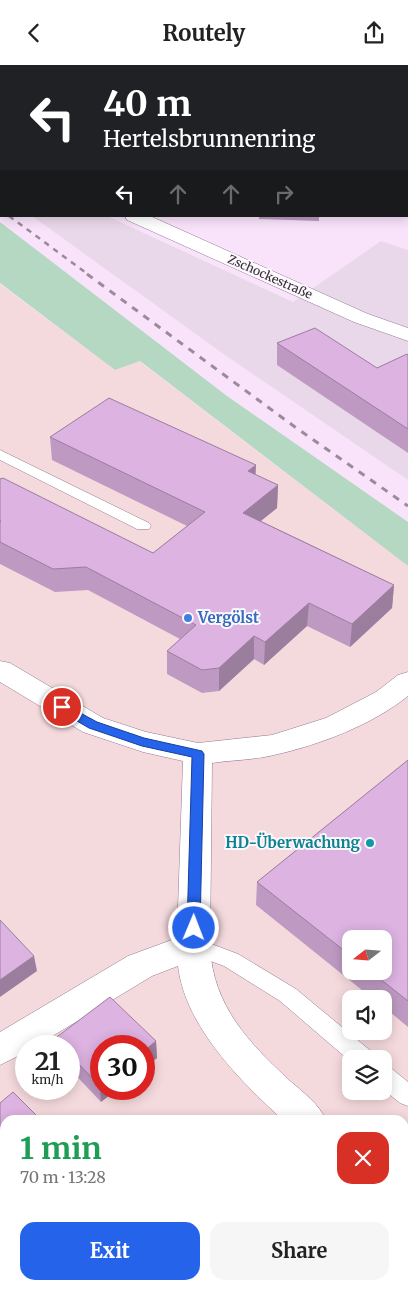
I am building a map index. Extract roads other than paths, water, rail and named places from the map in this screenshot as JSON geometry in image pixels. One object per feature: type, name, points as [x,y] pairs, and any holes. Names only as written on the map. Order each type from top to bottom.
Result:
[{"type":"street","name":"Zschockestraße","points":[[136,217],[353,314],[408,335]]},
{"type":"street","points":[[0,670],[93,725],[142,742],[198,754],[273,745],[336,725],[386,699],[408,682]]},
{"type":"street","points":[[198,754],[193,946],[198,984],[213,1015],[232,1043],[264,1081],[302,1115]]},
{"type":"street","points":[[0,1050],[140,966],[193,946]]},
{"type":"lane","points":[[0,454],[142,525]]},
{"type":"lane","points":[[193,946],[231,960],[288,995],[353,1050]]},
{"type":"lane","points":[[392,1083],[408,1096]]},
{"type":"railway","points":[[10,217],[89,275]]},
{"type":"railway","points":[[87,274],[295,427],[408,506]]},
{"type":"place","name":"Vergölst","points":[[188,618]]},
{"type":"place","name":"HD-Überwachung","points":[[370,843]]}]
